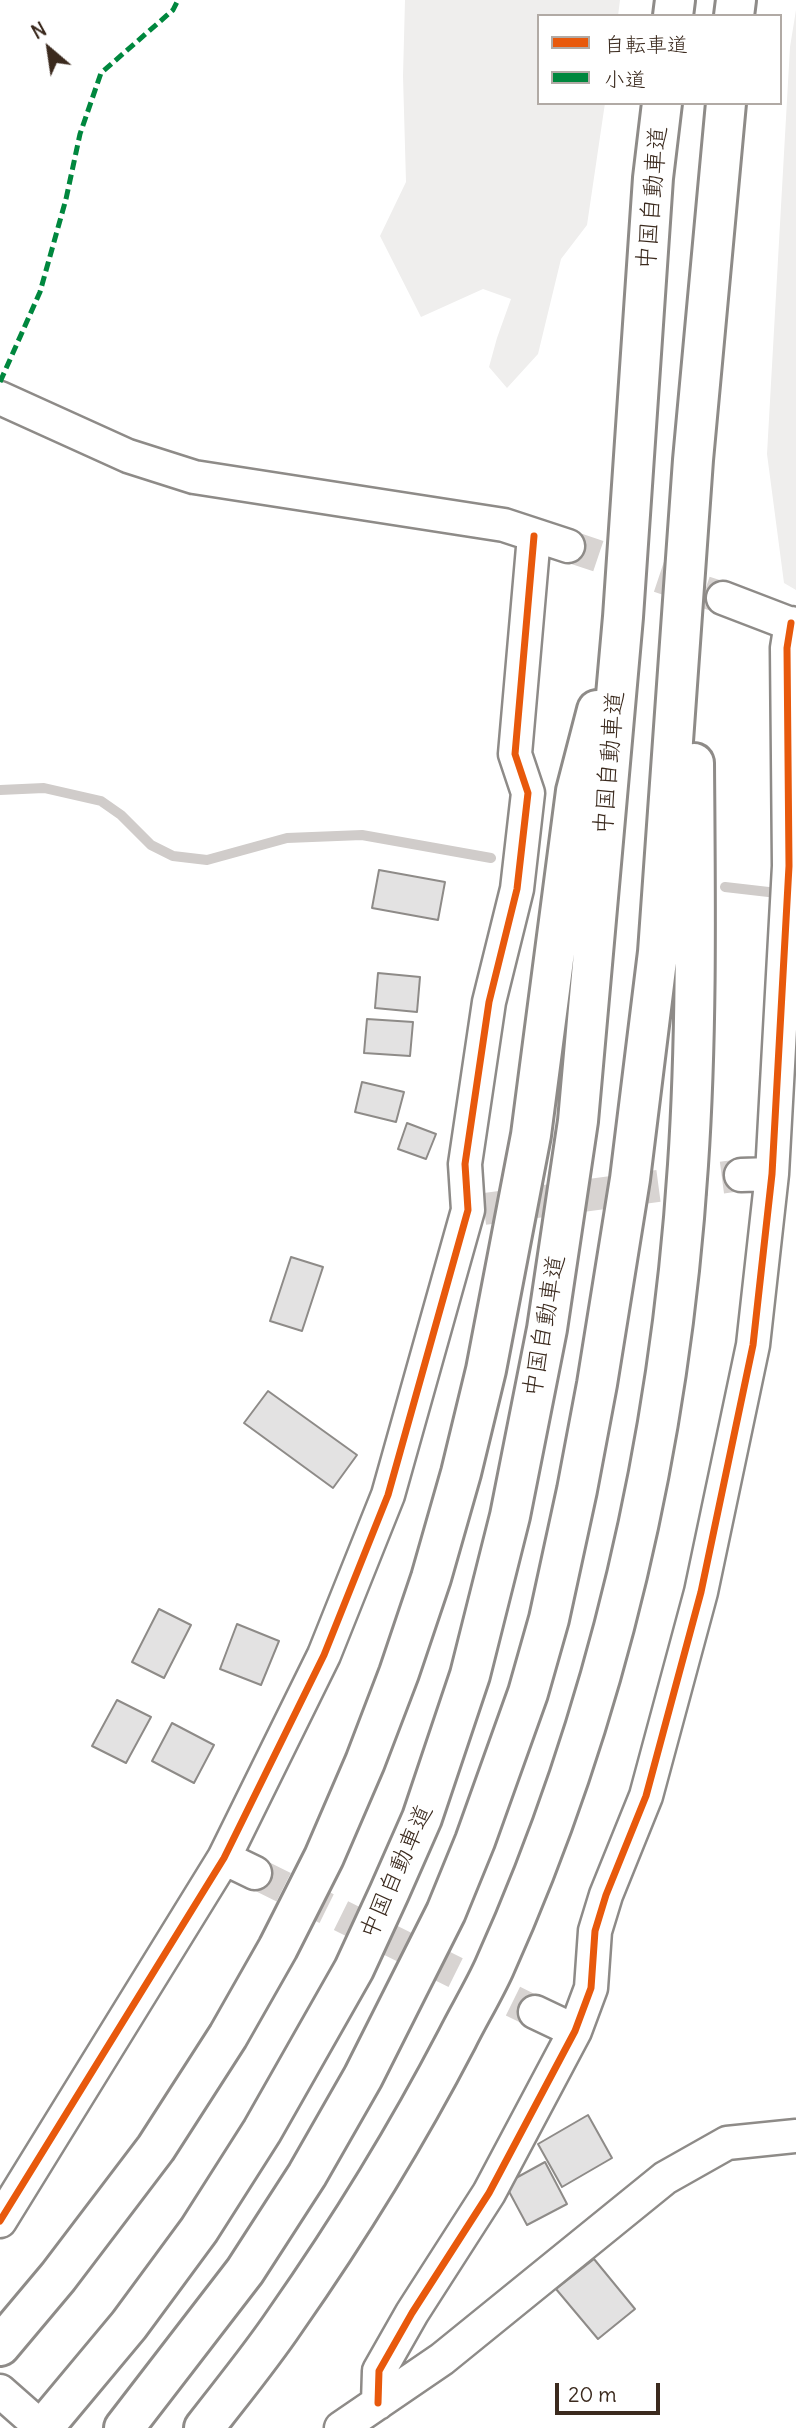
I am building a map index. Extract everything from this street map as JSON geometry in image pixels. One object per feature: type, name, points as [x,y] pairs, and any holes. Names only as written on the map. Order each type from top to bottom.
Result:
[{"type":"highway","name":"中国自動車道","points":[[48,2422],[129,2325],[199,2230],[262,2131],[354,1969],[422,1818],[466,1686],[510,1516],[547,1329],[578,1121],[623,617],[653,178],[662,105]]},
{"type":"highway","points":[[124,2428],[245,2271],[307,2175],[363,2077],[446,1912],[475,1841],[528,1693],[549,1619],[597,1384],[629,1179],[658,952],[693,460],[726,105]]},
{"type":"highway","points":[[204,2428],[284,2324],[354,2219],[431,2089],[492,1970],[545,1847],[586,1729],[618,1614],[648,1481],[669,1355],[688,1165],[695,946],[693,460]]},
{"type":"highway","points":[[0,2346],[58,2277],[156,2148],[228,2036],[278,1948],[324,1857],[370,1750],[431,1578],[461,1473],[486,1370],[531,1135],[576,791],[623,617]]},
{"type":"street","points":[[0,398],[128,456],[194,477],[504,525],[568,546]]},
{"type":"street","points":[[0,2221],[224,1858],[324,1655],[388,1495],[476,1209],[464,1164],[489,1002],[517,889],[528,793],[515,754],[534,536]]},
{"type":"street","points":[[378,2403],[379,2371],[412,2313],[489,2193],[575,2031],[591,1988],[595,1931],[606,1895],[646,1796],[701,1592],[753,1345],[772,1174],[789,866],[788,648],[793,624],[723,598]]},
{"type":"street","points":[[741,1175],[772,1174]]},
{"type":"street","points":[[224,1858],[255,1873]]},
{"type":"street","points":[[536,2012],[575,2031]]},
{"type":"street","points":[[341,2428],[442,2359],[665,2178],[727,2143],[796,2136]]},
{"type":"street","points":[[0,2391],[48,2422]]},
{"type":"shaded area","points":[[405,0],[620,0],[618,14],[537,14],[537,105],[605,105],[587,225],[561,259],[538,354],[507,388],[489,367],[511,299],[483,289],[421,317],[380,236],[406,182],[403,76]]},
{"type":"shaded area","points":[[796,10],[796,590],[784,583],[767,454],[790,47]]},
{"type":"building","points":[[379,870],[445,882],[438,920],[372,908]]},
{"type":"building","points":[[378,973],[420,977],[417,1012],[375,1008]]},
{"type":"building","points":[[367,1019],[413,1022],[410,1056],[364,1053]]},
{"type":"building","points":[[362,1082],[404,1092],[396,1122],[355,1112]]},
{"type":"building","points":[[407,1123],[436,1134],[426,1159],[398,1149]]},
{"type":"building","points":[[291,1257],[323,1267],[302,1331],[270,1321]]},
{"type":"building","points":[[268,1391],[357,1455],[333,1488],[244,1423]]},
{"type":"building","points":[[159,1609],[191,1625],[164,1678],[132,1662]]},
{"type":"building","points":[[237,1624],[279,1641],[261,1685],[220,1669]]},
{"type":"building","points":[[117,1700],[151,1717],[126,1763],[92,1746]]},
{"type":"building","points":[[172,1723],[214,1745],[194,1783],[152,1761]]},
{"type":"building","points":[[588,2115],[612,2158],[562,2187],[538,2144]]},
{"type":"building","points":[[545,2162],[567,2204],[527,2225],[505,2184]]},
{"type":"building","points":[[594,2259],[635,2309],[598,2339],[556,2289]]},
{"type":"waterway","points":[[0,790],[44,788],[101,801],[121,815],[151,845],[173,856],[207,860],[287,838],[362,835],[491,858]]},
{"type":"waterway","points":[[725,887],[786,894]]},
{"type":"tunnel","points":[[568,546],[723,598]]},
{"type":"tunnel","points":[[484,1209],[741,1175]]},
{"type":"tunnel","points":[[255,1873],[535,2012]]},
{"type":"marked path","points":[[0,382],[40,292],[66,199],[80,134],[101,73],[173,10],[178,0]]},
{"type":"cycle path","points":[[0,2221],[224,1858],[324,1655],[388,1495],[468,1210],[465,1164],[489,1002],[517,889],[528,793],[515,754],[534,536]]},
{"type":"cycle path","points":[[378,2403],[379,2371],[412,2313],[489,2193],[575,2031],[591,1988],[595,1931],[606,1895],[646,1796],[701,1592],[753,1345],[772,1174],[789,866],[787,648],[791,623]]}]
